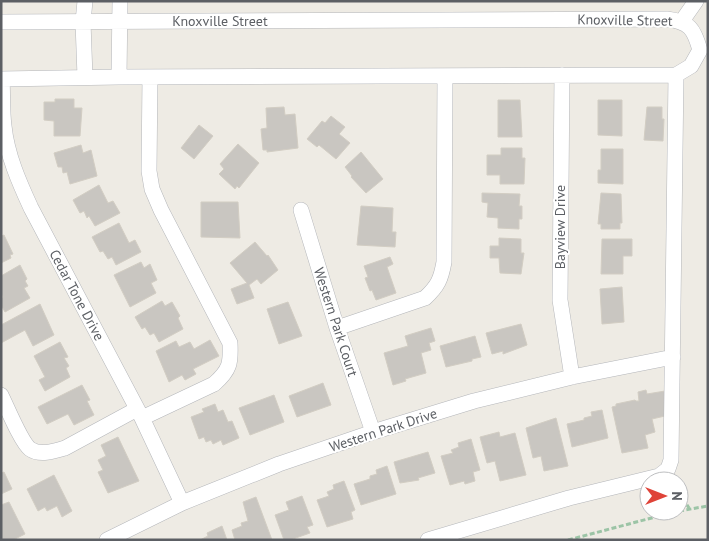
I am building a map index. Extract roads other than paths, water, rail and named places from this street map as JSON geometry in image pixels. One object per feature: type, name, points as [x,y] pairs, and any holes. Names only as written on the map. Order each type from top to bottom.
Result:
[{"type":"street","points":[[84,77],[83,22],[85,1]]},
{"type":"street","points":[[120,1],[120,76]]},
{"type":"street","points":[[682,21],[696,1]]},
{"type":"street","name":"Knoxville Street","points":[[1,22],[648,19],[682,21],[695,32],[700,50],[691,66],[676,75]]},
{"type":"street","name":"Bayview Drive","points":[[562,75],[560,300],[572,377]]},
{"type":"street","points":[[2,78],[676,75],[671,460],[668,469],[659,476],[569,498],[428,540]]},
{"type":"street","points":[[1,395],[30,449],[41,452],[55,452],[139,414],[214,384],[224,375],[230,362],[230,343],[152,189],[149,171],[150,76]]},
{"type":"street","points":[[337,328],[425,298],[436,288],[442,275],[444,262],[445,76]]},
{"type":"street","name":"Cedar Tone Drive","points":[[2,78],[4,126],[17,176],[31,208],[139,414],[182,503]]},
{"type":"street","name":"Western Park Court","points":[[300,210],[337,328],[373,432]]},
{"type":"street","name":"Western Park Drive","points":[[106,540],[182,503],[279,464],[373,432],[474,401],[572,377],[672,357]]}]
